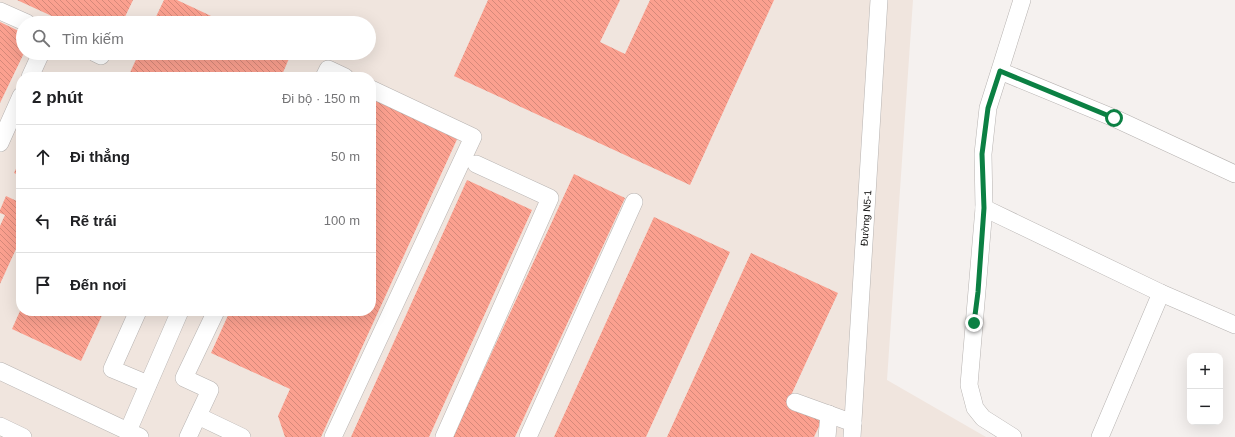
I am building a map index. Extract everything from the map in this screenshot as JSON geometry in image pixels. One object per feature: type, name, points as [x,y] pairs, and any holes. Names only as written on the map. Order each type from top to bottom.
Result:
[{"type":"street","name":"Đường N5-1","points":[[852,430],[879,0]]},
{"type":"street","points":[[1013,437],[983,418],[975,408],[969,385],[984,208],[982,154],[988,108],[1022,0]]},
{"type":"street","points":[[0,11],[16,18]]},
{"type":"street","points":[[32,72],[38,60]]},
{"type":"street","points":[[326,72],[328,69],[334,72]]},
{"type":"street","points":[[1000,71],[1107,115],[1235,174]]},
{"type":"street","points":[[333,437],[473,137],[376,91]]},
{"type":"street","points":[[0,143],[16,107]]},
{"type":"street","points":[[444,437],[550,198],[476,164]]},
{"type":"street","points":[[528,437],[634,202]]},
{"type":"street","points":[[984,208],[1161,293],[1235,325]]},
{"type":"street","points":[[1100,437],[1161,293]]},
{"type":"street","points":[[136,316],[112,369],[148,384]]},
{"type":"street","points":[[0,371],[134,434],[148,384],[178,316]]},
{"type":"street","points":[[188,437],[210,390],[184,378],[214,316]]},
{"type":"street","points":[[795,402],[829,414],[852,430]]},
{"type":"street","points":[[827,437],[829,414]]},
{"type":"street","points":[[198,416],[242,437]]},
{"type":"street","points":[[0,426],[23,437]]},
{"type":"shaded area","points":[[0,0],[913,0],[887,380],[986,437],[0,437]]},
{"type":"building","points":[[17,0],[133,0],[125,16],[52,16]]},
{"type":"building","points":[[164,0],[177,0],[211,16],[156,16]]},
{"type":"building","points":[[488,0],[620,0],[600,42],[625,54],[650,0],[774,0],[690,185],[454,76]]},
{"type":"building","points":[[0,22],[16,30],[16,60],[21,60],[0,103]]},
{"type":"building","points":[[136,60],[288,60],[283,72],[130,72]]},
{"type":"building","points":[[376,96],[459,135],[321,437],[285,437],[278,416],[290,389],[211,353],[228,316],[376,316]]},
{"type":"building","points":[[574,174],[625,198],[515,437],[453,437]]},
{"type":"building","points":[[467,180],[532,210],[429,437],[351,437]]},
{"type":"building","points":[[6,196],[16,201],[16,249],[0,284],[0,226],[5,215],[0,213]]},
{"type":"building","points":[[654,217],[730,252],[646,437],[554,437]]},
{"type":"building","points":[[751,253],[838,293],[787,404],[822,420],[814,437],[667,437]]},
{"type":"building","points":[[18,316],[102,316],[81,361],[12,329]]},
{"type":"route","points":[[974,323],[978,292],[984,208],[982,154],[988,108],[1000,71],[1055,92],[1114,118]]}]
